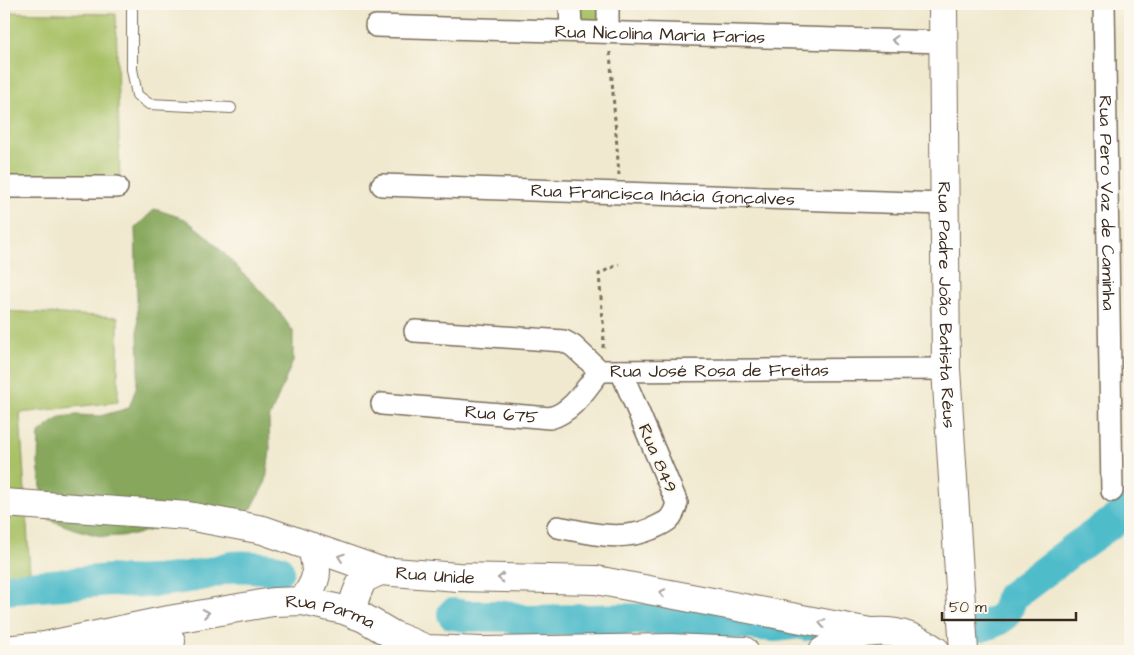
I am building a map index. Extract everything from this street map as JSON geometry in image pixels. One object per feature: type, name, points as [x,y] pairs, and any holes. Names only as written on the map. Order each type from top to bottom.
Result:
[{"type":"main road","name":"Rua Padre João Batista Réus","points":[[943,4],[946,369],[964,651]]},
{"type":"main road","name":"Rua Unide","points":[[4,503],[188,516],[263,530],[380,570],[458,577],[596,580],[870,632]]},
{"type":"main road","points":[[303,601],[315,582],[316,568],[312,547]]},
{"type":"main road","points":[[356,615],[354,602],[363,579],[380,570]]},
{"type":"main road","name":"Rua Parma","points":[[6,650],[170,638],[273,602],[303,601],[344,610],[427,649],[482,651],[744,651]]},
{"type":"main road","points":[[823,651],[838,642],[870,632],[900,634],[932,648],[961,605]]},
{"type":"street","points":[[570,4],[571,31]]},
{"type":"street","points":[[608,4],[608,32]]},
{"type":"street","name":"Rua Pero Vaz de Caminha","points":[[1104,4],[1112,490],[1130,479]]},
{"type":"street","name":"Rua Nicolina Maria Farias","points":[[376,26],[944,42]]},
{"type":"street","name":"Rua Francisca Inácia Gonçalves","points":[[382,185],[944,204]]},
{"type":"street","points":[[4,187],[117,187]]},
{"type":"street","name":"Rua José Rosa de Freitas","points":[[415,332],[564,342],[574,346],[600,370],[946,369]]},
{"type":"street","name":"Rua 675","points":[[382,404],[550,418],[560,415],[571,406],[600,370]]},
{"type":"street","name":"Rua 849","points":[[558,527],[606,536],[624,536],[639,534],[667,522],[674,515],[677,503],[621,371]]},
{"type":"lane","points":[[132,4],[132,70],[137,95],[149,104],[231,108]]},
{"type":"path","points":[[608,32],[620,193]]},
{"type":"path","points":[[600,370],[604,333],[599,274],[619,264]]},
{"type":"green space","points":[[577,4],[604,4],[604,24],[577,24]]},
{"type":"green space","points":[[4,12],[116,14],[120,180],[4,176]]},
{"type":"green space","points":[[155,209],[185,219],[208,237],[274,305],[293,331],[293,361],[269,419],[270,450],[266,481],[252,508],[226,526],[164,526],[134,535],[104,537],[74,529],[45,518],[38,463],[39,433],[60,417],[76,415],[100,416],[129,408],[136,388],[139,366],[135,228]]},
{"type":"green space","points":[[4,311],[118,317],[118,402],[20,413],[30,573],[4,575]]},
{"type":"waterway","points":[[981,626],[1002,617],[1007,610],[1011,597],[1074,549],[1130,510]]},
{"type":"waterway","points":[[4,589],[111,580],[134,582],[170,580],[237,566],[278,570]]},
{"type":"waterway","points":[[453,614],[464,616],[506,616],[525,621],[645,619],[775,626],[800,623],[806,625]]}]
